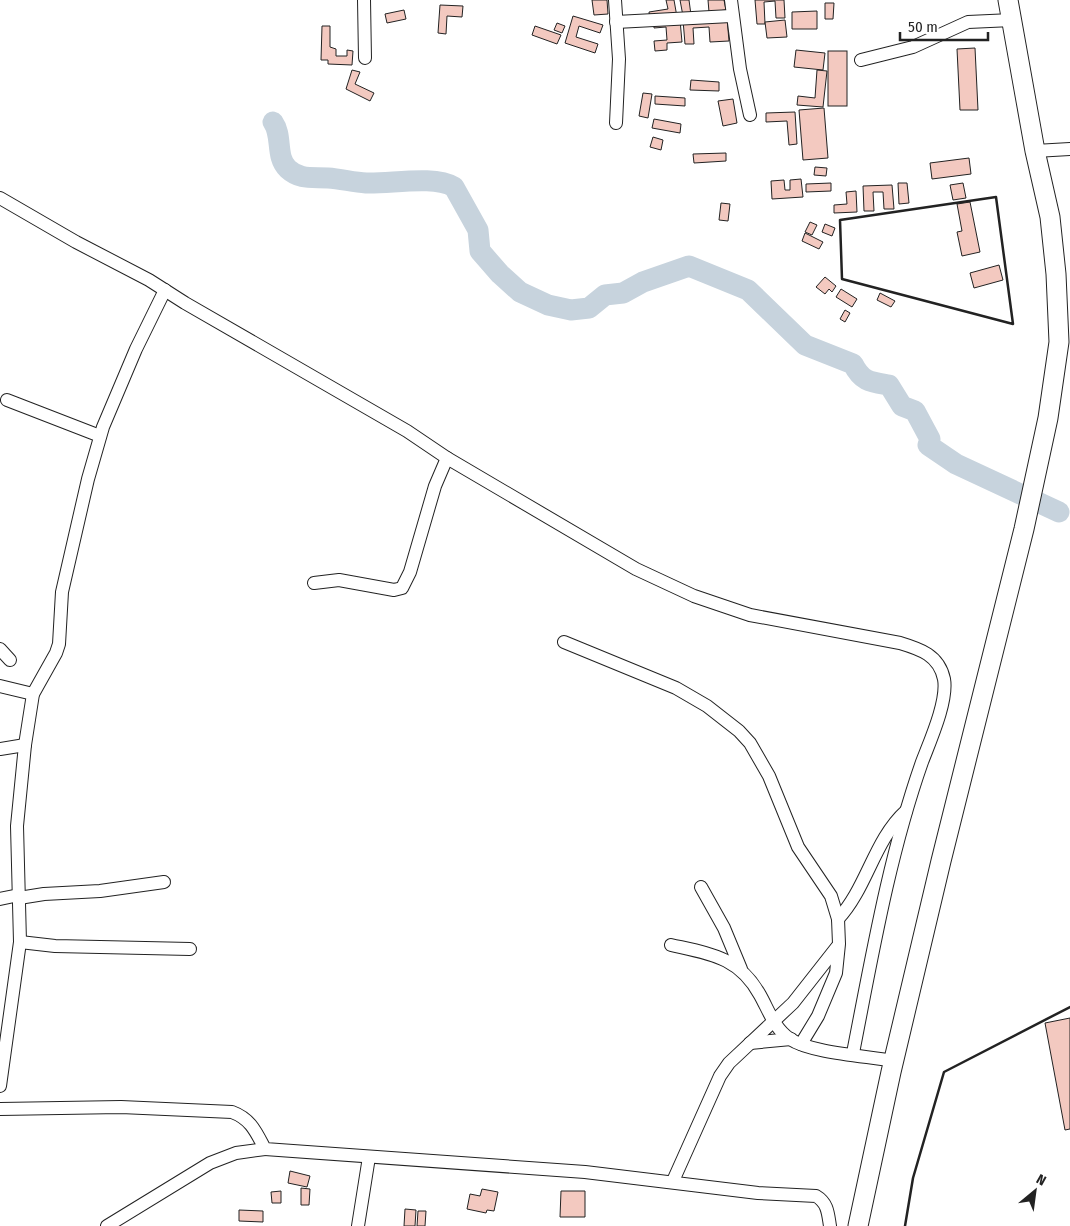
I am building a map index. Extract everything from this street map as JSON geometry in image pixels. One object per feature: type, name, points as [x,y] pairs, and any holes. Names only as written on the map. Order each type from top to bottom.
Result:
[{"type":"highway","points":[[858,1226],[941,861],[1041,456],[1058,342],[1056,274],[1050,217],[1008,0]]},
{"type":"street","points":[[364,0],[365,58]]},
{"type":"street","points":[[615,0],[619,59],[616,123]]},
{"type":"street","points":[[730,0],[740,69],[750,115]]},
{"type":"street","points":[[616,22],[731,16]]},
{"type":"street","points":[[861,60],[913,48],[968,22],[1012,20]]},
{"type":"street","points":[[1036,151],[1070,149]]},
{"type":"street","points":[[0,198],[165,290],[323,384],[407,431],[448,458],[636,569],[694,596],[750,615],[900,643],[920,648],[933,657],[944,680],[944,695],[906,811],[880,919],[853,1053]]},
{"type":"street","points":[[0,1086],[5,1028],[20,942],[16,843],[25,745],[33,694],[56,654],[62,592],[100,436],[136,349],[165,290]]},
{"type":"street","points":[[7,400],[100,436]]},
{"type":"street","points":[[314,583],[339,580],[394,590],[402,588],[410,572],[435,486],[448,458]]},
{"type":"street","points":[[564,642],[676,688],[707,706],[739,731],[750,743],[769,776],[798,847],[831,896],[838,919],[839,944],[836,973],[818,1016],[796,1042]]},
{"type":"street","points":[[0,649],[10,660]]},
{"type":"street","points":[[0,686],[33,694]]},
{"type":"street","points":[[0,750],[25,745]]},
{"type":"street","points":[[838,919],[849,907],[890,828],[906,811]]},
{"type":"street","points":[[0,898],[100,890],[164,882]]},
{"type":"street","points":[[701,886],[724,928],[741,969],[760,995],[772,1022],[796,1042]]},
{"type":"street","points":[[20,942],[55,946],[190,949]]},
{"type":"street","points":[[673,1181],[720,1076],[728,1063],[807,987],[839,944]]},
{"type":"street","points":[[672,945],[718,957],[741,969]]},
{"type":"street","points":[[750,1043],[796,1042],[822,1050],[853,1053],[894,1061]]},
{"type":"street","points":[[0,1109],[121,1107],[232,1112],[244,1116],[253,1125],[265,1150]]},
{"type":"street","points":[[106,1226],[210,1163],[236,1153],[265,1150],[585,1172],[673,1181],[758,1193],[816,1196],[823,1200],[828,1211],[830,1226]]},
{"type":"street","points":[[358,1226],[370,1157]]},
{"type":"building","points":[[592,0],[607,0],[608,14],[594,15]]},
{"type":"building","points":[[666,0],[674,0],[677,17],[650,20],[649,12],[668,9]]},
{"type":"building","points":[[680,0],[689,0],[691,15],[683,16]]},
{"type":"building","points":[[708,0],[724,0],[726,10],[709,12]]},
{"type":"building","points":[[755,0],[784,0],[785,18],[776,18],[775,1],[764,2],[765,24],[757,24]]},
{"type":"building","points":[[825,3],[834,3],[833,19],[825,19]]},
{"type":"building","points":[[440,5],[463,6],[462,17],[447,16],[446,34],[438,33]]},
{"type":"building","points":[[404,10],[406,19],[387,23],[385,14]]},
{"type":"building","points":[[817,11],[817,29],[792,29],[792,12]]},
{"type":"building","points":[[573,16],[603,25],[600,33],[579,26],[576,37],[598,44],[595,53],[565,43]]},
{"type":"building","points":[[727,18],[729,41],[710,42],[709,27],[693,28],[694,44],[685,44],[683,20]]},
{"type":"building","points":[[680,20],[682,42],[667,43],[667,50],[655,51],[654,41],[667,40],[666,27],[654,28],[654,22]]},
{"type":"building","points":[[785,20],[787,37],[767,38],[765,22]]},
{"type":"building","points":[[557,23],[565,26],[562,33],[554,30]]},
{"type":"building","points":[[322,26],[330,26],[330,47],[336,49],[336,56],[347,56],[347,50],[353,51],[352,65],[328,64],[328,60],[321,60]]},
{"type":"building","points":[[535,26],[561,35],[557,44],[532,35]]},
{"type":"building","points":[[975,48],[978,110],[960,110],[957,49]]},
{"type":"building","points":[[796,50],[825,53],[823,70],[794,67]]},
{"type":"building","points":[[828,51],[847,51],[847,106],[828,106]]},
{"type":"building","points":[[352,70],[360,72],[355,84],[374,93],[370,101],[346,89]]},
{"type":"building","points":[[817,70],[827,71],[823,107],[797,105],[798,96],[815,98]]},
{"type":"building","points":[[691,80],[719,82],[719,91],[690,90]]},
{"type":"building","points":[[643,93],[652,94],[648,118],[639,116]]},
{"type":"building","points":[[655,96],[685,98],[685,106],[655,104]]},
{"type":"building","points":[[733,99],[737,123],[723,126],[718,101]]},
{"type":"building","points":[[824,108],[828,158],[803,160],[799,110]]},
{"type":"building","points":[[795,112],[797,144],[789,145],[787,121],[766,122],[766,113]]},
{"type":"building","points":[[654,119],[681,124],[680,133],[652,128]]},
{"type":"building","points":[[653,137],[663,140],[661,150],[650,147]]},
{"type":"building","points":[[726,153],[726,161],[694,163],[693,154]]},
{"type":"building","points":[[969,158],[971,174],[932,179],[930,163]]},
{"type":"building","points":[[815,167],[827,168],[826,176],[814,175]]},
{"type":"building","points":[[801,179],[803,197],[772,199],[771,181],[784,180],[785,190],[790,190],[790,180]]},
{"type":"building","points":[[831,183],[831,191],[806,192],[806,184]]},
{"type":"building","points":[[898,183],[907,183],[909,203],[899,204]]},
{"type":"building","points":[[963,183],[966,198],[953,200],[950,185]]},
{"type":"building","points":[[892,185],[894,209],[884,209],[883,192],[873,192],[874,211],[864,211],[863,186]]},
{"type":"building","points":[[856,191],[857,212],[834,213],[834,205],[847,204],[846,192]]},
{"type":"building","points":[[970,202],[980,252],[962,256],[957,232],[962,231],[957,204]]},
{"type":"building","points":[[721,203],[730,204],[728,221],[719,220]]},
{"type":"building","points":[[810,222],[817,225],[812,235],[805,232]]},
{"type":"building","points":[[825,224],[835,228],[832,236],[822,232]]},
{"type":"building","points":[[805,233],[823,242],[819,249],[802,241]]},
{"type":"building","points":[[999,265],[1003,280],[974,288],[970,273]]},
{"type":"building","points":[[825,277],[836,286],[832,292],[829,289],[825,294],[816,287]]},
{"type":"building","points":[[841,289],[857,299],[852,307],[836,297]]},
{"type":"building","points":[[880,293],[895,301],[891,307],[877,300]]},
{"type":"building","points":[[845,310],[850,313],[845,322],[840,319]]},
{"type":"building","points":[[1070,1018],[1070,1129],[1065,1130],[1045,1023]]},
{"type":"building","points":[[290,1171],[310,1176],[307,1187],[288,1183]]},
{"type":"building","points":[[301,1188],[310,1189],[309,1205],[301,1205]]},
{"type":"building","points":[[482,1189],[498,1192],[494,1211],[487,1210],[486,1213],[467,1209],[470,1194],[480,1196]]},
{"type":"building","points":[[281,1191],[281,1203],[272,1203],[271,1192]]},
{"type":"building","points":[[561,1191],[585,1191],[585,1217],[560,1217]]},
{"type":"building","points":[[405,1209],[416,1210],[415,1226],[404,1226]]},
{"type":"building","points":[[239,1210],[263,1211],[263,1222],[239,1221]]},
{"type":"building","points":[[418,1211],[426,1211],[425,1226],[417,1226]]},
{"type":"waterway","points":[[273,122],[278,134],[280,153],[284,164],[297,175],[366,183],[435,181],[454,187],[478,230],[480,251],[500,274],[520,292],[548,305],[571,310],[589,308],[605,295],[623,293],[643,282],[689,266],[748,290],[805,345],[853,364],[856,370],[868,380],[889,385],[902,406],[915,411],[930,439],[928,445],[956,464],[1059,512]]},
{"type":"wall","points":[[996,197],[1013,324],[842,279],[840,220],[996,197]]},
{"type":"wall","points":[[905,1226],[913,1178],[944,1072],[1070,1007]]}]
